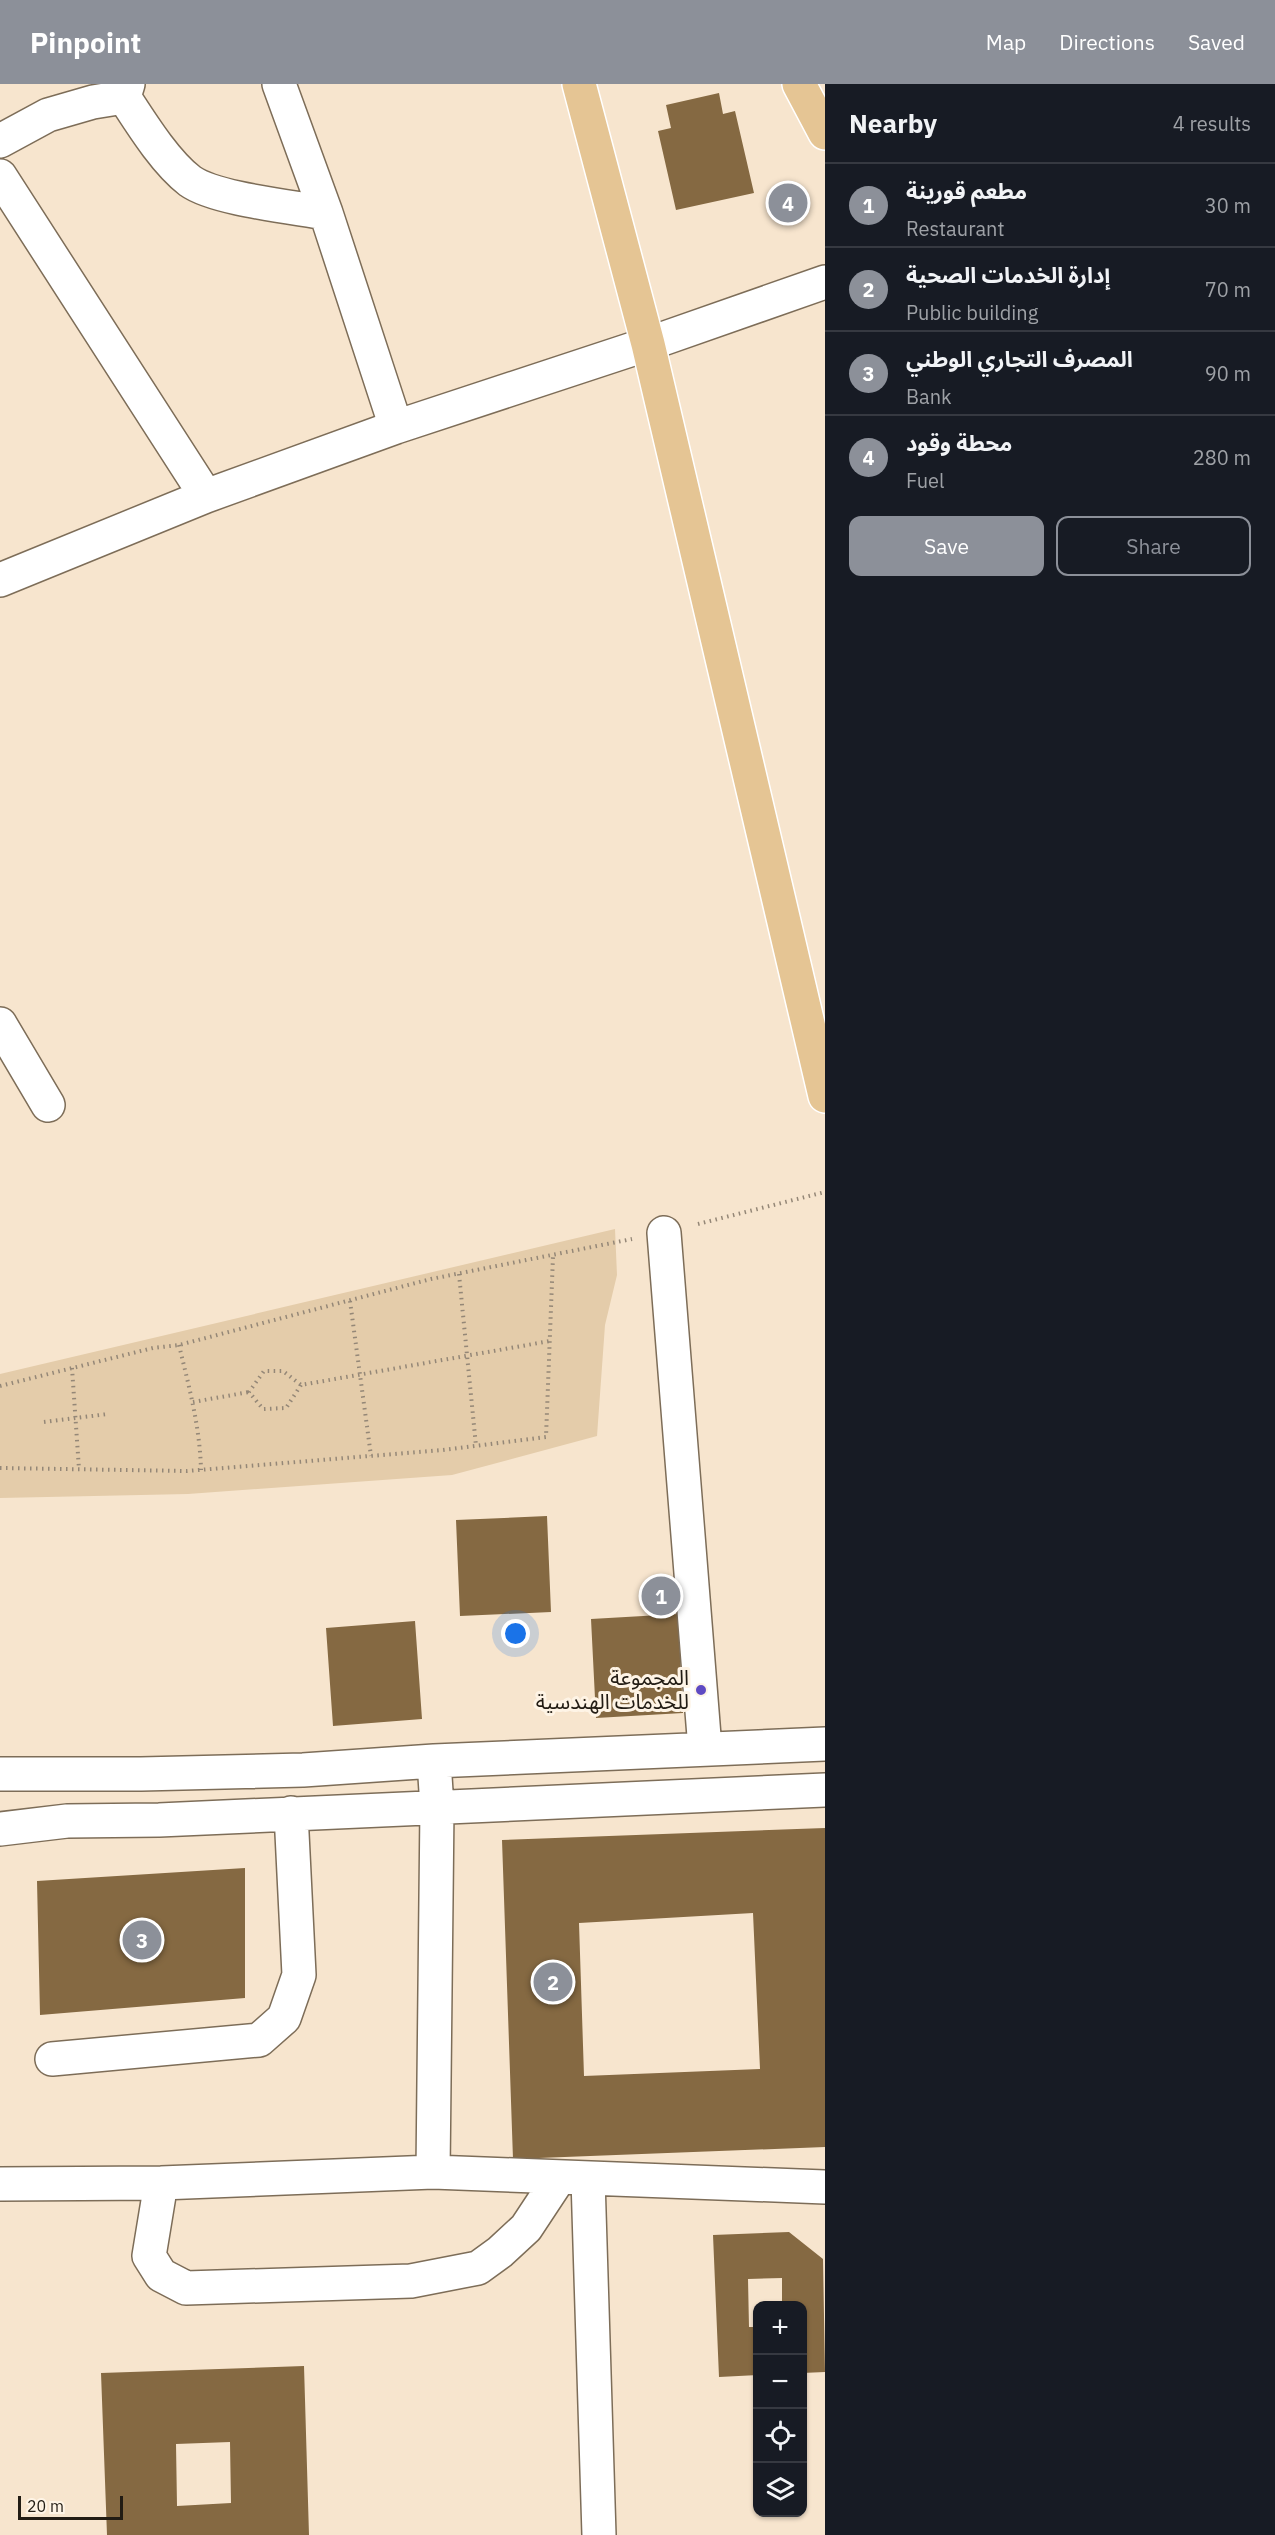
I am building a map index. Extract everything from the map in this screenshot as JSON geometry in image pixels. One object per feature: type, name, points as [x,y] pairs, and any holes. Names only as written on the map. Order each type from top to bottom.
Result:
[{"type":"main road","points":[[579,84],[648,344],[825,1096]]},
{"type":"main road","points":[[799,84],[825,133]]},
{"type":"street","points":[[279,84],[326,213],[396,427]]},
{"type":"street","points":[[0,141],[48,115],[126,90],[154,142],[191,182],[229,196],[326,213]]},
{"type":"street","points":[[0,176],[206,496]]},
{"type":"street","points":[[0,580],[206,496],[396,427],[648,344],[825,282]]},
{"type":"street","points":[[0,1024],[48,1105]]},
{"type":"street","points":[[664,1233],[705,1749]]},
{"type":"street","points":[[0,1774],[141,1774],[303,1770],[434,1761],[825,1744]]},
{"type":"street","points":[[433,2172],[437,1806],[434,1761]]},
{"type":"street","points":[[0,1829],[67,1821],[825,1790]]},
{"type":"street","points":[[52,2059],[259,2040],[284,2018],[299,1975],[291,1813]]},
{"type":"street","points":[[0,2184],[161,2183],[433,2172],[825,2187]]},
{"type":"street","points":[[161,2183],[149,2256],[161,2275],[186,2288],[197,2288],[411,2280],[478,2268],[501,2252],[573,2178]]},
{"type":"street","points":[[573,2178],[599,2535]]},
{"type":"path","points":[[0,1386],[153,1348],[179,1346],[459,1274],[553,1256],[546,1437],[476,1446],[201,1470],[0,1468]]},
{"type":"path","points":[[459,1274],[476,1446]]},
{"type":"path","points":[[350,1301],[371,1455]]},
{"type":"path","points":[[249,1392],[263,1409],[286,1408],[301,1385],[550,1341]]},
{"type":"path","points":[[179,1346],[193,1402],[200,1444],[201,1470]]},
{"type":"path","points":[[72,1368],[79,1469]]},
{"type":"path","points":[[193,1402],[249,1392],[264,1371],[283,1371],[301,1385]]},
{"type":"path","points":[[44,1422],[108,1414]]},
{"type":"shaded area","points":[[615,1229],[617,1275],[605,1325],[597,1436],[452,1475],[188,1494],[0,1498],[0,1374]]},
{"type":"building","points":[[719,93],[723,114],[735,111],[754,193],[676,210],[658,131],[671,128],[666,105]]},
{"type":"building","points":[[547,1516],[551,1612],[460,1616],[456,1520]]},
{"type":"building","points":[[678,1614],[683,1713],[596,1718],[591,1619]]},
{"type":"building","points":[[415,1621],[422,1719],[333,1726],[326,1628]]},
{"type":"building","points":[[825,1828],[825,2147],[513,2159],[502,1840]],"holes":[[[753,1913],[760,2069],[584,2076],[579,1923]]]},
{"type":"building","points":[[245,1868],[245,1998],[40,2015],[37,1881]]},
{"type":"building","points":[[789,2232],[823,2259],[825,2372],[807,2373],[807,2301],[782,2301],[782,2278],[748,2279],[749,2327],[753,2327],[753,2375],[719,2377],[713,2235]]},
{"type":"building","points":[[304,2366],[309,2535],[107,2535],[101,2373]],"holes":[[[230,2442],[231,2503],[177,2506],[176,2444]]]},
{"type":"place","name":"محطة وقود","points":[[788,203]]},
{"type":"place","name":"مطعم قورينة","points":[[661,1596]]},
{"type":"place","name":"المجموعة للخدمات الهندسية","points":[[701,1690]]},
{"type":"place","name":"المصرف التجاري الوطني","points":[[142,1940]]},
{"type":"place","name":"إدارة الخدمات الصحية","points":[[553,1982]]}]
